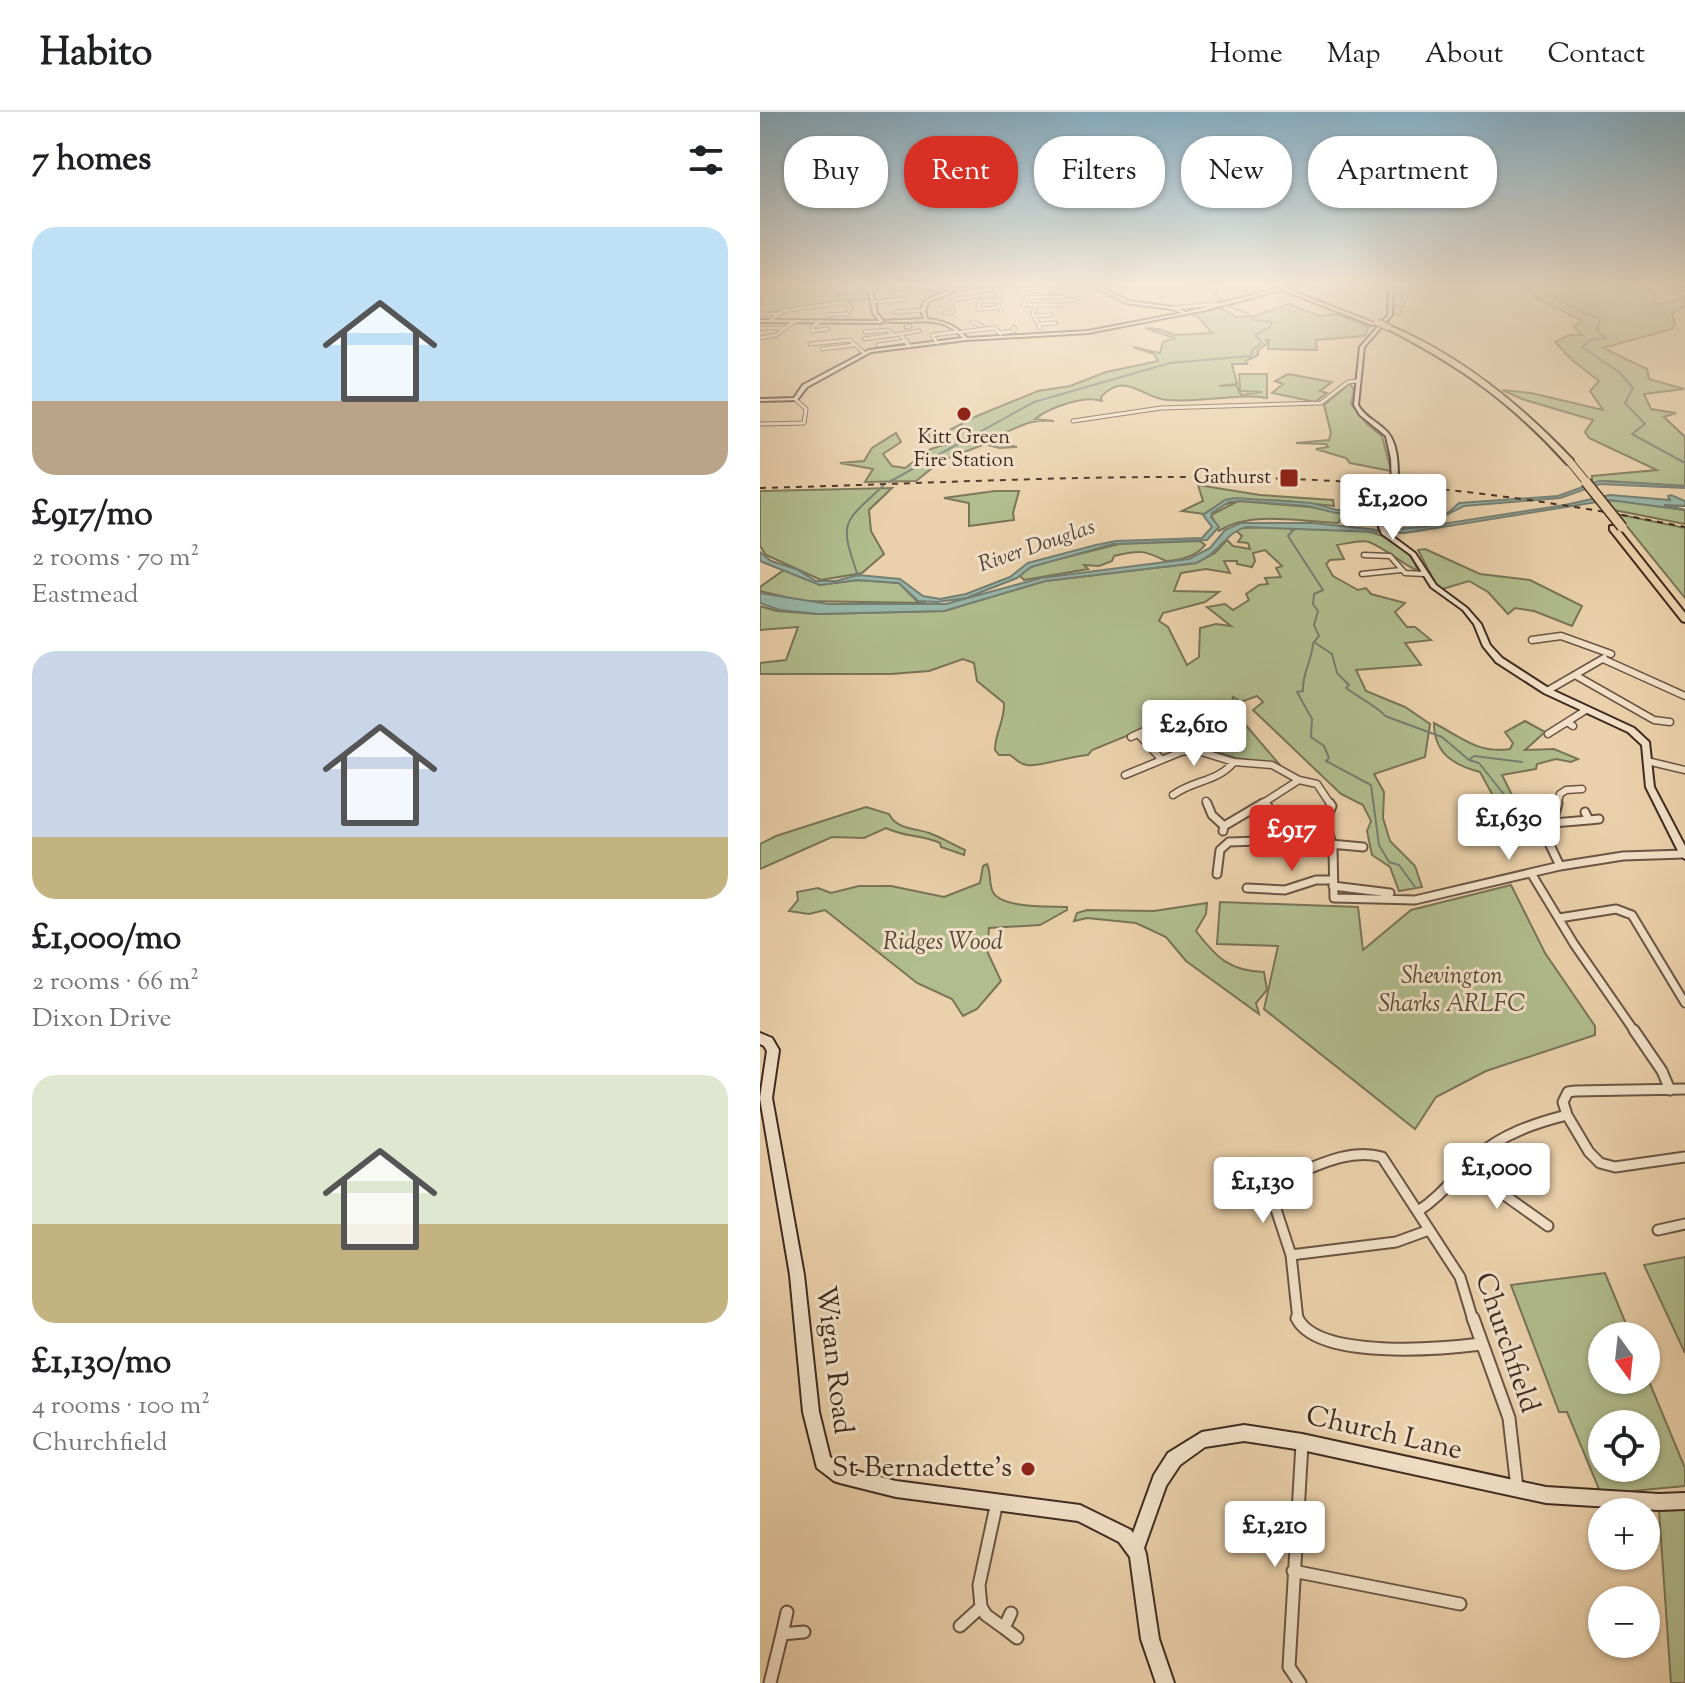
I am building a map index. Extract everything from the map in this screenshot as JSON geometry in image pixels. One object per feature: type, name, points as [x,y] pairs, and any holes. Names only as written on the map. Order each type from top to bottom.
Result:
[{"type":"highway","points":[[1438,356],[1483,385],[1566,462],[1685,619]]},
{"type":"highway","points":[[1617,528],[1685,604]]},
{"type":"street","points":[[795,399],[805,386],[858,356]]},
{"type":"street","points":[[1125,775],[1161,759],[1189,750],[1201,750],[1234,762],[1272,765],[1299,780],[1317,784],[1332,806],[1326,821],[1332,845],[1334,898],[1415,900],[1560,866],[1623,856],[1685,855],[1652,792],[1646,744],[1640,736],[1547,691],[1499,660],[1487,646],[1475,621],[1457,602],[1433,586],[1413,554],[1383,530],[1373,509],[1375,498],[1395,485],[1391,440],[1356,409],[1361,356]]},
{"type":"street","points":[[1073,421],[1161,408],[1321,403],[1348,382],[1357,381]]},
{"type":"street","points":[[760,400],[795,399],[807,411],[804,423],[760,424]]},
{"type":"street","points":[[1364,555],[1390,556],[1401,570],[1411,575],[1424,574]]},
{"type":"street","points":[[1362,574],[1401,570]]},
{"type":"street","points":[[1532,640],[1549,635],[1587,644],[1611,654],[1547,691]]},
{"type":"street","points":[[1603,659],[1685,696]]},
{"type":"street","points":[[1575,675],[1654,720],[1670,722]]},
{"type":"street","points":[[1549,736],[1586,710]]},
{"type":"street","points":[[1187,721],[1202,733],[1205,742],[1201,750]]},
{"type":"street","points":[[1146,730],[1134,735],[1161,759]]},
{"type":"street","points":[[1647,761],[1685,770]]},
{"type":"street","points":[[1173,795],[1187,785],[1200,785],[1222,776],[1234,762]]},
{"type":"street","points":[[1217,874],[1225,834],[1299,780]]},
{"type":"street","points":[[1560,866],[1548,844],[1561,792],[1581,789]]},
{"type":"street","points":[[1206,801],[1225,834]]},
{"type":"street","points":[[1265,802],[1273,812],[1275,821],[1289,833],[1287,840]]},
{"type":"street","points":[[1553,823],[1587,816],[1599,819]]},
{"type":"street","points":[[1225,834],[1363,847]]},
{"type":"street","points":[[1531,873],[1656,1062],[1670,1090]]},
{"type":"street","points":[[1247,888],[1304,888],[1316,880],[1390,893]]},
{"type":"street","points":[[1559,918],[1616,909],[1635,917],[1685,1003]]},
{"type":"street","name":"Wigan Road","points":[[760,1038],[768,1042],[773,1050],[766,1098],[794,1260],[811,1412],[823,1462],[840,1475],[874,1484],[1080,1513],[1110,1526],[1136,1547]]},
{"type":"street","points":[[1685,1089],[1575,1091],[1564,1098],[1567,1115],[1592,1157],[1605,1165],[1615,1167],[1685,1157]]},
{"type":"street","points":[[1418,1211],[1447,1192],[1465,1167],[1488,1146],[1538,1123],[1567,1115]]},
{"type":"street","name":"Churchfield","points":[[1223,1192],[1268,1185],[1332,1162],[1374,1153],[1386,1161],[1460,1277],[1509,1418],[1517,1491]]},
{"type":"street","points":[[1465,1167],[1548,1226]]},
{"type":"street","points":[[1268,1185],[1291,1255],[1296,1317],[1308,1331],[1371,1348],[1439,1349],[1481,1344]]},
{"type":"street","points":[[1658,1230],[1685,1224]]},
{"type":"street","points":[[1291,1255],[1337,1246],[1389,1243],[1429,1230]]},
{"type":"street","name":"Church Lane","points":[[1136,1547],[1164,1474],[1174,1459],[1189,1447],[1221,1435],[1244,1433],[1302,1442],[1517,1491],[1583,1499],[1685,1501]]},
{"type":"street","points":[[1300,1683],[1289,1667],[1302,1442]]},
{"type":"street","points":[[997,1500],[979,1585],[981,1607],[986,1615],[1017,1638]]},
{"type":"street","points":[[1136,1547],[1150,1639],[1165,1683]]},
{"type":"street","points":[[1293,1571],[1460,1604]]},
{"type":"street","points":[[960,1626],[981,1607]]},
{"type":"street","points":[[770,1683],[787,1612]]},
{"type":"street","points":[[1004,1628],[1011,1613]]},
{"type":"street","points":[[782,1634],[804,1632]]},
{"type":"green space","points":[[1155,356],[1255,356],[1246,361],[1247,364],[1232,364],[1237,384],[1219,386],[1236,385],[1241,395],[1262,392],[1240,391],[1239,374],[1267,374],[1267,398],[1168,400],[1118,386],[1101,397],[1102,401],[1068,403],[1035,419],[1054,421],[1028,423],[993,436],[1002,444],[1017,447],[999,448],[985,444],[941,461],[916,481],[865,482],[873,469],[840,463],[864,461],[872,448],[896,433],[901,442],[883,454],[892,466],[905,468],[931,449],[944,445],[938,438],[928,437],[930,434],[942,434],[1038,391],[1070,386],[1106,372],[1158,361]]},
{"type":"green space","points":[[1569,356],[1620,356],[1647,369],[1649,379],[1684,389],[1644,394],[1651,409],[1676,413],[1664,417],[1685,437],[1685,486],[1607,481],[1592,483],[1592,476],[1657,470],[1589,438],[1585,432],[1593,420],[1502,390],[1531,393],[1603,410],[1590,391],[1599,381]]},
{"type":"green space","points":[[1288,374],[1332,382],[1320,391],[1327,393],[1315,402],[1272,393],[1283,384],[1275,381]]},
{"type":"green space","points":[[1350,383],[1354,391],[1351,404],[1368,425],[1382,436],[1391,471],[1350,463],[1346,458],[1316,449],[1328,447],[1326,444],[1296,443],[1329,440],[1331,433],[1324,405]]},
{"type":"green space","points":[[1198,485],[1260,495],[1333,500],[1334,506],[1249,500],[1233,502],[1204,514],[1182,511],[1203,501]]},
{"type":"green space","points":[[892,488],[869,510],[871,531],[884,554],[862,573],[821,580],[766,555],[760,546],[760,491]]},
{"type":"green space","points":[[1019,491],[1014,520],[969,526],[969,503],[944,498]]},
{"type":"green space","points":[[1238,501],[1311,507],[1344,514],[1338,523],[1261,519],[1219,531],[1211,515]]},
{"type":"green space","points":[[1606,501],[1685,510],[1685,524],[1614,510]]},
{"type":"green space","points":[[1617,514],[1685,528],[1685,598]]},
{"type":"green space","points":[[1333,528],[1368,532],[1398,544],[1410,556],[1418,571],[1366,541],[1337,545],[1344,559],[1330,560],[1326,564],[1333,576],[1358,590],[1366,588],[1371,594],[1405,603],[1395,612],[1407,627],[1415,627],[1431,640],[1405,643],[1421,665],[1356,670],[1366,691],[1405,707],[1430,724],[1425,757],[1374,774],[1384,792],[1383,818],[1390,841],[1415,866],[1422,887],[1399,891],[1390,867],[1372,855],[1367,831],[1371,821],[1363,805],[1341,794],[1253,710],[1263,702],[1257,696],[1241,702],[1233,697],[1231,708],[1279,764],[1236,758],[1208,749],[1210,743],[1205,729],[1190,718],[1163,721],[1092,750],[1088,755],[1027,765],[1010,755],[999,755],[995,750],[1004,703],[977,681],[974,663],[963,659],[929,671],[891,674],[760,674],[760,663],[786,660],[798,627],[760,630],[760,606],[777,611],[818,614],[944,611],[1045,581],[1196,563],[1215,553],[1227,540],[1233,546],[1250,549],[1248,543],[1238,542],[1242,536],[1235,530]],"holes":[[[1265,550],[1282,566],[1276,568],[1281,577],[1265,578],[1268,584],[1259,585],[1246,594],[1249,600],[1233,610],[1225,604],[1207,607],[1231,626],[1216,624],[1200,628],[1199,657],[1187,665],[1168,627],[1159,621],[1163,613],[1205,602],[1219,592],[1174,591],[1181,573],[1206,569],[1230,573],[1224,561],[1237,561],[1237,564],[1252,567],[1255,561],[1253,553]]]},
{"type":"green space","points":[[1200,541],[1205,545],[1201,549],[1177,560],[1166,561],[1148,553],[1131,552],[1114,556],[1112,561],[1099,566],[1084,565],[1088,569],[1024,580],[1020,576],[1028,568],[1039,564],[1119,544]]},
{"type":"green space","points":[[1425,549],[1480,574],[1530,580],[1582,606],[1572,626],[1534,611],[1515,608],[1508,614],[1488,592],[1469,581],[1439,590],[1418,550]]},
{"type":"green space","points":[[784,570],[820,585],[857,580],[899,583],[917,601],[926,603],[802,601],[760,591],[760,587]]},
{"type":"green space","points":[[1525,721],[1545,732],[1525,750],[1554,749],[1578,759],[1571,762],[1556,759],[1537,764],[1536,769],[1502,775],[1518,807],[1497,803],[1480,772],[1461,766],[1441,750],[1434,723],[1479,747],[1499,750],[1510,749],[1513,743],[1505,732]]},
{"type":"green space","points":[[866,807],[889,814],[901,826],[929,833],[965,850],[964,855],[941,847],[933,840],[886,828],[864,838],[832,837],[760,869],[760,844]]},
{"type":"green space","name":"Ridges Wood","points":[[987,864],[992,890],[1004,901],[1067,907],[1067,910],[1040,925],[989,928],[987,951],[1001,981],[977,1009],[963,1016],[952,999],[917,983],[825,910],[809,914],[789,911],[798,900],[797,892],[818,888],[831,893],[859,886],[891,886],[944,897],[980,883],[983,866]]},
{"type":"green space","name":"Shevington Sharks ARLFC","points":[[1511,885],[1545,953],[1595,1026],[1595,1035],[1486,1071],[1436,1097],[1415,1129],[1264,1009],[1278,946],[1217,944],[1220,902],[1358,907],[1363,950],[1411,910]]},
{"type":"green space","points":[[1207,903],[1206,914],[1196,931],[1203,940],[1224,961],[1241,969],[1264,972],[1267,990],[1256,1003],[1259,1014],[1186,961],[1166,937],[1136,923],[1087,918],[1074,921],[1077,913],[1087,910],[1154,911]]},
{"type":"green space","points":[[1685,1257],[1685,1353],[1644,1265]]},
{"type":"green space","points":[[1605,1273],[1625,1322],[1588,1322],[1588,1394],[1654,1394],[1685,1468],[1685,1486],[1601,1494],[1596,1482],[1660,1482],[1660,1410],[1588,1410],[1588,1463],[1567,1412],[1559,1412],[1511,1285]]},
{"type":"green space","points":[[1685,1509],[1685,1683],[1671,1683],[1660,1511]]},
{"type":"shaded area","points":[[1599,481],[1685,488],[1600,484],[1560,498],[1464,506],[1444,516],[1416,510],[1336,513],[1308,506],[1229,502],[1212,513],[1211,517],[1219,527],[1207,540],[1113,544],[1031,567],[1017,578],[966,598],[937,602],[918,601],[899,583],[857,580],[820,585],[760,561],[760,552],[771,561],[796,569],[816,581],[836,581],[858,575],[900,579],[923,596],[940,599],[966,594],[1010,577],[1028,563],[1096,545],[1116,541],[1202,538],[1212,527],[1203,515],[1225,500],[1235,498],[1311,503],[1337,510],[1419,507],[1448,513],[1459,503],[1558,496]]},
{"type":"shaded area","points":[[1610,495],[1670,500],[1668,496],[1671,495],[1685,501],[1685,506],[1664,505],[1685,510],[1609,500],[1405,533],[1246,527],[1233,533],[1211,554],[1196,563],[1045,581],[944,611],[818,614],[780,610],[760,603],[760,593],[828,604],[946,604],[1041,578],[1189,559],[1210,548],[1225,530],[1241,523],[1313,523],[1378,530],[1423,527]]},
{"type":"waterway","points":[[889,482],[1034,402],[1170,363],[1247,356]]},
{"type":"waterway","points":[[1596,356],[1619,372],[1633,388],[1625,403],[1645,424],[1632,434],[1685,463]]},
{"type":"waterway","points":[[858,576],[848,544],[848,525],[859,508],[883,486]]},
{"type":"waterway","points":[[1293,530],[1288,536],[1323,590],[1314,594],[1313,604],[1318,611],[1314,625],[1319,636],[1314,642],[1332,654],[1337,673],[1349,685],[1346,688],[1385,716],[1442,737],[1469,760]]},
{"type":"waterway","points":[[1313,643],[1303,691],[1297,692],[1312,719],[1311,737],[1324,746],[1329,758],[1326,761],[1371,785],[1379,845],[1389,862],[1399,865],[1415,887]]},
{"type":"waterway","points":[[1469,760],[1474,756],[1522,762]]},
{"type":"waterway","points":[[1469,760],[1479,763],[1514,807]]},
{"type":"railway","points":[[760,488],[1064,478],[1291,479],[1487,494],[1685,527]]},
{"type":"place","name":"Kitt Green Fire Station","points":[[964,414]]},
{"type":"place","name":"Gathurst","points":[[1289,478]]},
{"type":"place","name":"St Bernadette's","points":[[1028,1469]]},
{"type":"water label","name":"River Douglas","points":[[1037,547]]}]
